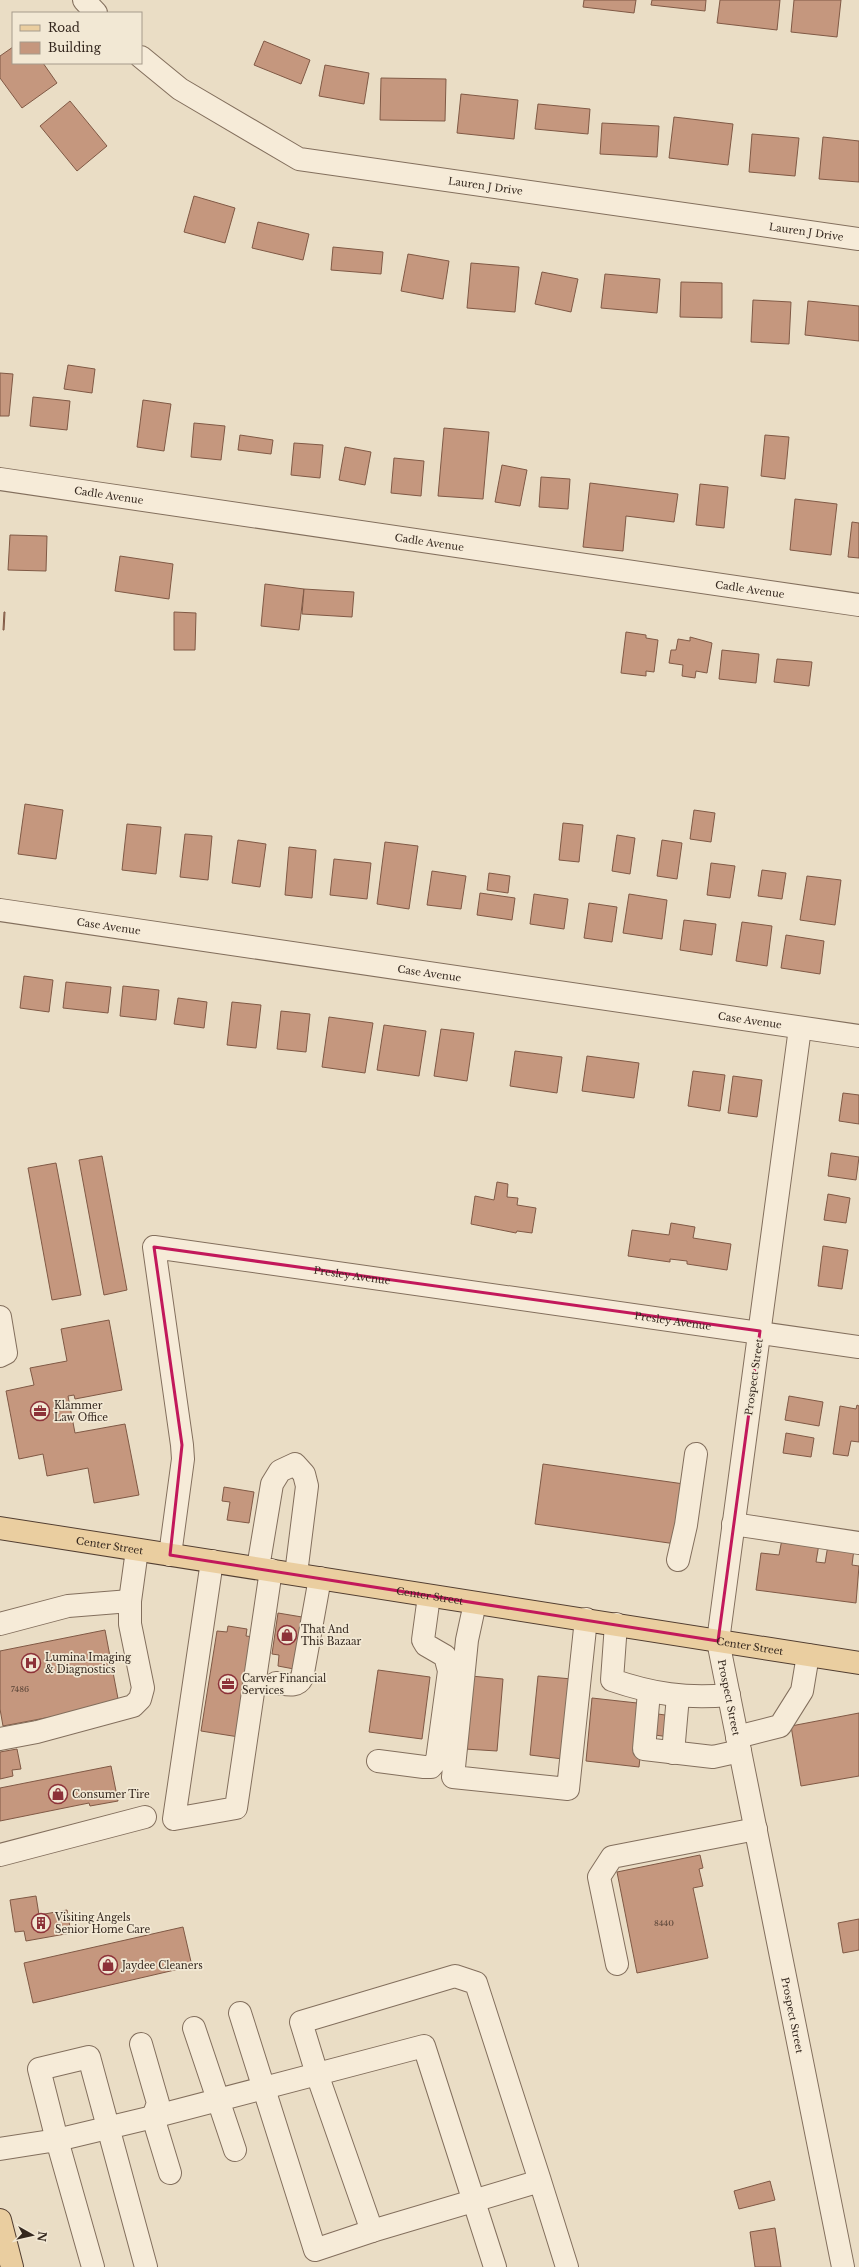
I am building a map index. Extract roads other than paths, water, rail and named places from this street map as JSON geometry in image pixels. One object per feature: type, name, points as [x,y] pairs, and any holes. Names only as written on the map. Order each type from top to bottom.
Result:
[{"type":"main road","name":"Center Street","points":[[0,1528],[859,1663]]},
{"type":"main road","points":[[0,2220],[12,2267]]},
{"type":"street","points":[[84,0],[95,12]]},
{"type":"street","name":"Lauren J Drive","points":[[142,58],[180,89],[299,159],[859,239]]},
{"type":"street","name":"Cadle Avenue","points":[[0,479],[859,605]]},
{"type":"street","name":"Case Avenue","points":[[0,910],[859,1036]]},
{"type":"street","name":"Prospect Street","points":[[800,1028],[718,1641],[843,2267]]},
{"type":"street","name":"Presley Avenue","points":[[170,1555],[183,1460],[154,1247],[760,1331],[859,1347]]},
{"type":"street","points":[[0,1317],[6,1352],[0,1356]]},
{"type":"street","points":[[678,1560],[686,1525],[696,1454]]},
{"type":"street","points":[[212,1561],[174,1819],[236,1808],[265,1569],[272,1484],[280,1471],[294,1464],[304,1474],[307,1486],[296,1574]]},
{"type":"street","points":[[733,1524],[859,1543]]},
{"type":"street","points":[[0,1739],[37,1732],[133,1706],[140,1698],[143,1688],[131,1636],[130,1601],[137,1550]]},
{"type":"street","points":[[276,1683],[297,1684],[302,1678],[320,1578]]},
{"type":"street","points":[[378,1762],[424,1767],[430,1766],[438,1760],[449,1671],[445,1656],[426,1646],[423,1640],[429,1596]]},
{"type":"street","points":[[0,1624],[68,1606],[130,1601]]},
{"type":"street","points":[[475,1603],[467,1640],[453,1776],[568,1789],[586,1619]]},
{"type":"street","points":[[616,1624],[612,1680],[650,1692],[678,1696],[702,1698],[729,1695]]},
{"type":"street","points":[[650,1692],[644,1750],[713,1757],[780,1726],[802,1691],[808,1655]]},
{"type":"street","points":[[672,1752],[678,1696]]},
{"type":"street","points":[[0,1855],[145,1817]]},
{"type":"street","points":[[617,1964],[599,1877],[612,1857],[756,1829]]},
{"type":"street","points":[[372,2231],[317,2074],[301,2022],[455,1976],[476,1983],[567,2267]]},
{"type":"street","points":[[240,2013],[315,2250],[372,2231],[540,2181]]},
{"type":"street","points":[[194,2028],[235,2150]]},
{"type":"street","points":[[141,2044],[158,2103],[153,2117],[170,2173]]},
{"type":"street","points":[[0,2149],[57,2140],[109,2128],[424,2046],[495,2267]]},
{"type":"street","points":[[93,2267],[57,2140],[39,2069],[90,2057],[146,2267]]},
{"type":"place","name":"Klammer Law Office","points":[[40,1411]]},
{"type":"place","name":"That And This Bazaar","points":[[287,1635]]},
{"type":"place","name":"Lumina Imaging & Diagnostics","points":[[31,1663]]},
{"type":"place","name":"Carver Financial Services","points":[[228,1684]]},
{"type":"place","name":"Consumer Tire","points":[[58,1794]]},
{"type":"place","name":"Visiting Angels Senior Home Care","points":[[41,1923]]},
{"type":"place","name":"Jaydee Cleaners","points":[[108,1965]]}]
